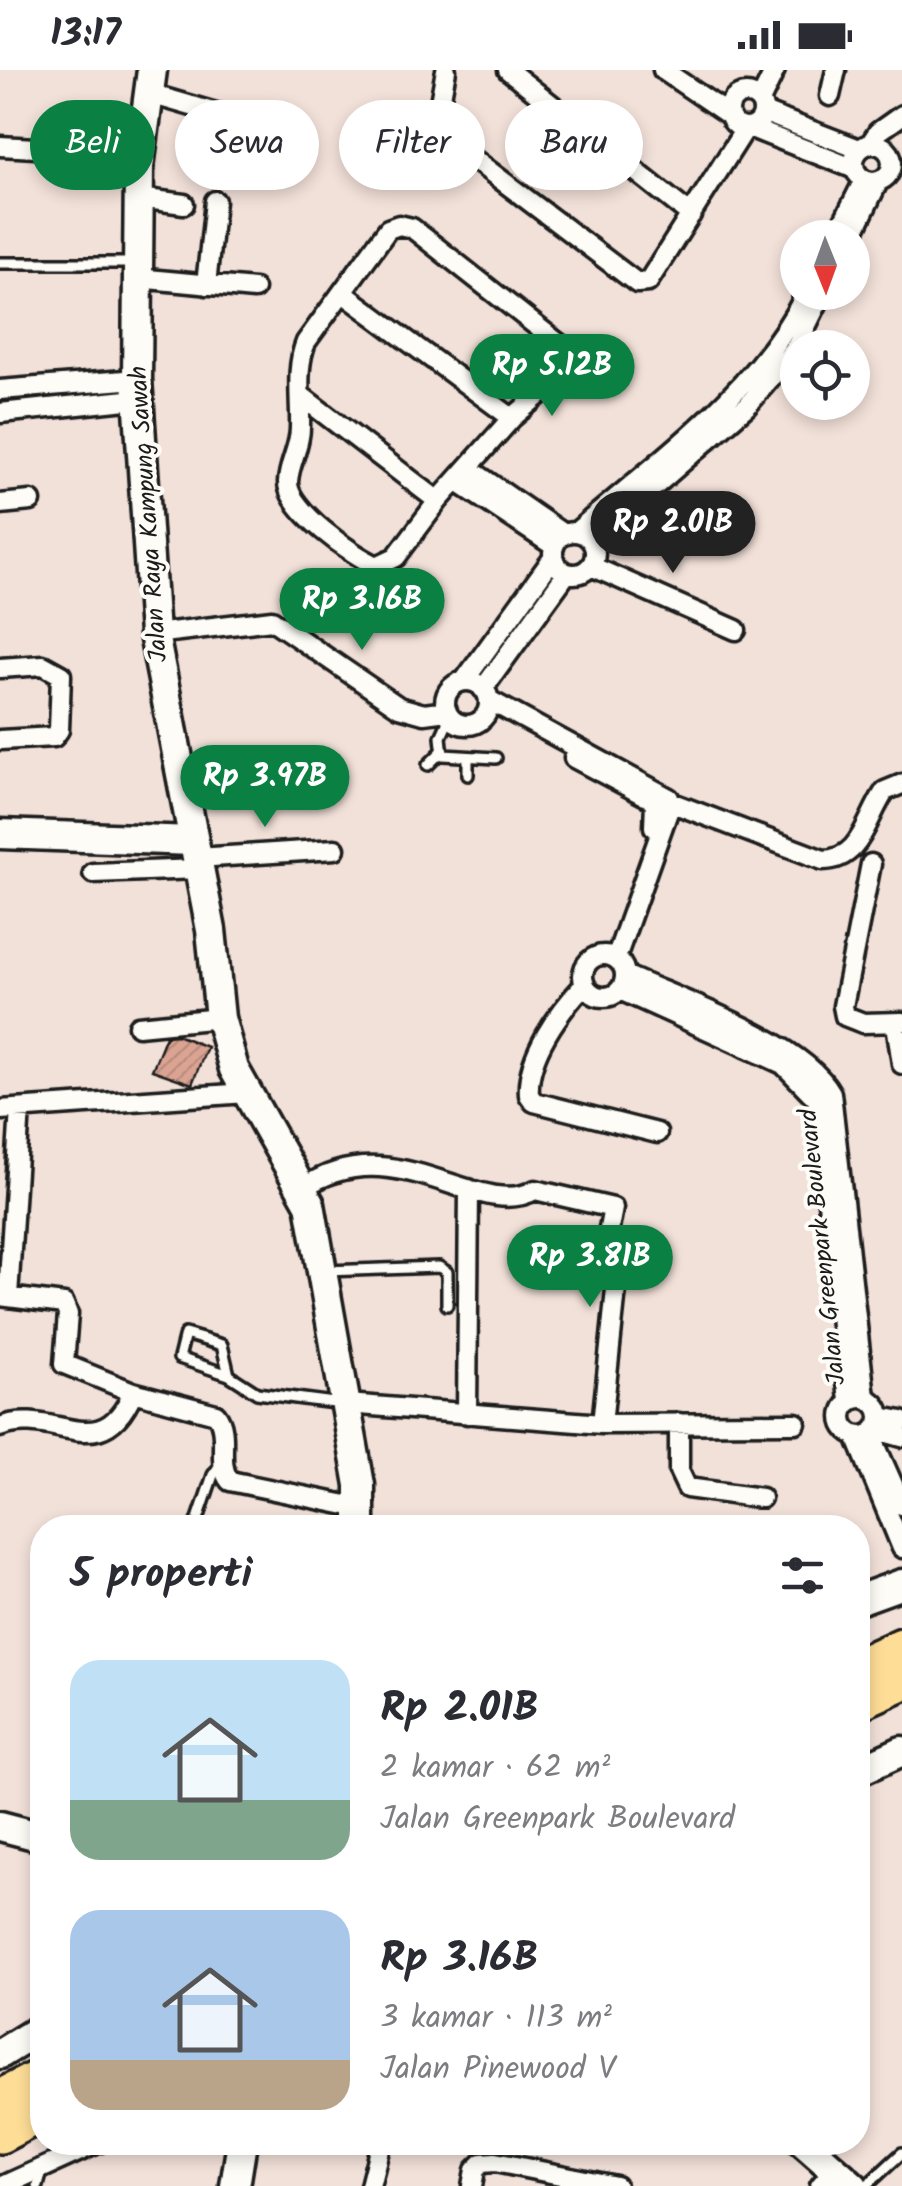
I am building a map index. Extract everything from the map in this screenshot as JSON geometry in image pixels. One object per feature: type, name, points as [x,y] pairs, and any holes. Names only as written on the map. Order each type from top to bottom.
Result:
[{"type":"highway","points":[[870,1661],[902,1646]]},
{"type":"highway","points":[[870,1697],[902,1682]]},
{"type":"highway","points":[[0,2098],[30,2082]]},
{"type":"highway","points":[[0,2135],[30,2119]]},
{"type":"street","points":[[446,70],[437,119],[442,135],[637,283],[648,282],[748,128],[775,70]]},
{"type":"street","points":[[508,70],[691,215]]},
{"type":"street","points":[[663,70],[694,90],[732,106],[748,128],[866,177],[892,168],[872,148],[761,106],[745,94],[732,106]]},
{"type":"street","points":[[830,96],[836,70]]},
{"type":"street","points":[[149,81],[193,100]]},
{"type":"street","points":[[855,220],[878,132],[902,115]]},
{"type":"street","points":[[872,148],[902,133]]},
{"type":"street","points":[[0,146],[30,148]]},
{"type":"street","points":[[844,220],[866,177]]},
{"type":"street","name":"Jalan Raya Kampung Sawah","points":[[139,190],[137,389],[154,634],[197,856],[220,1018],[234,1070],[303,1188],[322,1272],[340,1404],[360,1507]]},
{"type":"street","points":[[139,198],[184,204]]},
{"type":"street","points":[[206,285],[214,202]]},
{"type":"street","points":[[399,225],[412,228],[567,350],[573,366],[512,418],[438,501],[396,558],[376,566],[302,512],[289,493],[290,470],[300,444],[306,342],[343,293],[388,229],[399,225]]},
{"type":"street","points":[[137,271],[206,285],[254,288]]},
{"type":"street","points":[[343,293],[512,418]]},
{"type":"street","points":[[448,714],[448,692],[464,681],[568,542],[717,411],[765,362],[796,310]]},
{"type":"street","points":[[568,542],[748,405],[796,347],[814,310]]},
{"type":"street","points":[[0,390],[137,389]]},
{"type":"street","points":[[0,413],[137,389]]},
{"type":"street","points":[[300,395],[438,501]]},
{"type":"street","points":[[462,474],[568,542],[596,551],[591,566]]},
{"type":"street","points":[[0,504],[31,501]]},
{"type":"street","points":[[154,634],[272,620],[399,707],[424,714],[448,714],[470,724],[568,573],[568,542]]},
{"type":"street","points":[[568,573],[591,566],[736,630]]},
{"type":"street","points":[[0,668],[43,666],[61,674],[59,730],[54,737],[0,740]]},
{"type":"street","points":[[464,681],[486,700],[655,802],[654,829],[611,956],[623,983],[607,997],[594,995],[584,985],[582,970],[591,958],[611,956]]},
{"type":"street","points":[[486,700],[661,790],[670,802],[822,860],[848,856],[885,791],[902,784]]},
{"type":"street","points":[[180,774],[306,764]]},
{"type":"street","points":[[611,956],[670,802]]},
{"type":"street","points":[[0,834],[197,856]]},
{"type":"street","points":[[93,873],[197,856],[335,849]]},
{"type":"street","points":[[871,864],[842,1006],[852,1022],[899,1023],[902,1064]]},
{"type":"street","name":"Jalan Greenpark Boulevard","points":[[623,983],[782,1064],[810,1088],[816,1099],[857,1399],[842,1421],[871,1429]]},
{"type":"street","points":[[584,985],[561,1009],[533,1068],[529,1095],[534,1102],[657,1133]]},
{"type":"street","points":[[138,1026],[220,1018]]},
{"type":"street","points":[[0,1110],[247,1093]]},
{"type":"street","points":[[20,1109],[4,1296],[64,1304],[68,1314],[62,1362],[133,1392],[216,1414],[222,1424],[224,1474],[230,1480],[360,1507]]},
{"type":"street","points":[[303,1188],[322,1175],[360,1166],[406,1168],[469,1189],[526,1195],[535,1190],[613,1208],[606,1244],[618,1270],[602,1424]]},
{"type":"street","points":[[468,1414],[469,1189]]},
{"type":"street","points":[[0,1427],[26,1422],[86,1432],[107,1429],[123,1415],[133,1392]]},
{"type":"street","points":[[857,1399],[877,1404],[871,1429],[902,1548]]},
{"type":"street","points":[[340,1404],[602,1424],[796,1423]]},
{"type":"street","points":[[871,1429],[902,1420]]},
{"type":"street","points":[[679,1423],[679,1470],[687,1488],[761,1498]]},
{"type":"street","points":[[871,1429],[902,1437]]},
{"type":"street","points":[[871,1429],[902,1504]]},
{"type":"street","points":[[870,1596],[902,1584]]},
{"type":"street","points":[[870,1765],[902,1752]]},
{"type":"street","points":[[0,1826],[30,1833]]},
{"type":"street","points":[[0,2054],[30,2035]]},
{"type":"street","points":[[4,2186],[40,2178],[78,2155]]},
{"type":"street","points":[[234,2186],[240,2155]]},
{"type":"street","points":[[370,2186],[377,2155]]},
{"type":"street","points":[[811,2155],[829,2182]]},
{"type":"street","points":[[472,2186],[475,2170],[482,2162],[495,2162],[616,2186]]},
{"type":"lane","points":[[0,263],[137,271]]},
{"type":"lane","points":[[448,714],[441,738],[442,751],[447,756],[496,758]]},
{"type":"lane","points":[[428,765],[442,751]]},
{"type":"lane","points":[[468,758],[468,775]]},
{"type":"lane","points":[[322,1272],[439,1267],[447,1272],[447,1305]]},
{"type":"lane","points":[[228,1374],[222,1346],[185,1334],[179,1358],[228,1374],[257,1392],[340,1404]]},
{"type":"lane","points":[[199,1515],[213,1474],[224,1461]]},
{"type":"lane","points":[[866,2186],[902,2153]]},
{"type":"building","points":[[177,1035],[207,1047],[192,1084],[152,1070],[166,1036]]}]
